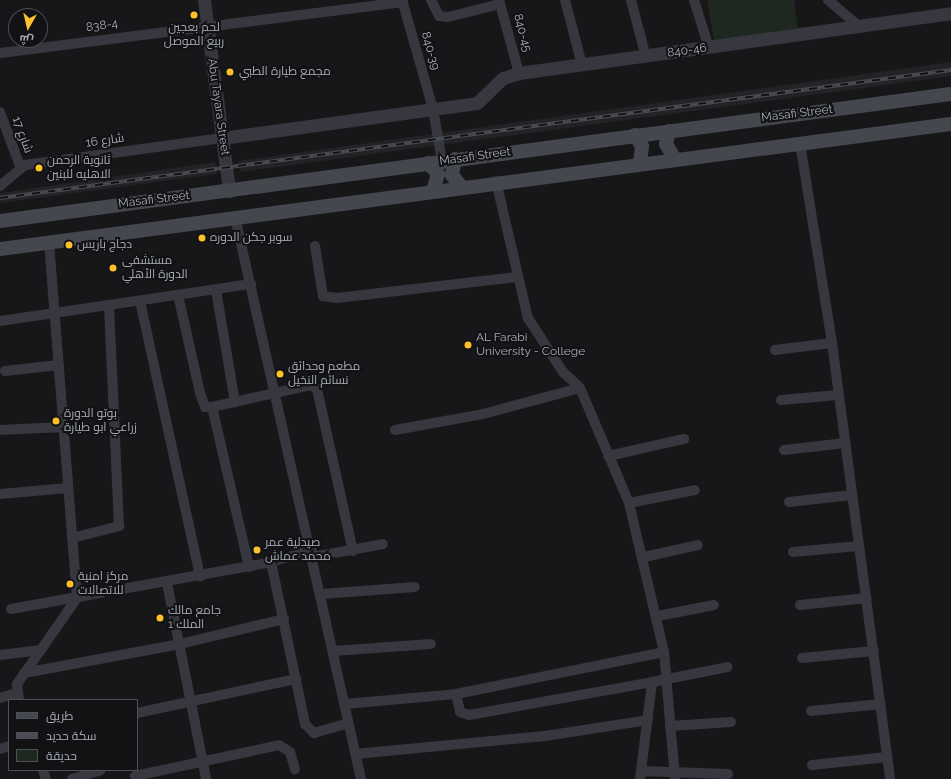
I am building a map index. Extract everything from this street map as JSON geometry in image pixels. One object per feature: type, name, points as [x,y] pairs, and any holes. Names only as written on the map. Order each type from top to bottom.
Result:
[{"type":"main road","name":"Masafi Street","points":[[0,221],[951,94]]},
{"type":"main road","points":[[0,249],[496,181],[951,124]]},
{"type":"main road","points":[[669,131],[666,144],[674,158]]},
{"type":"main road","points":[[635,135],[642,146],[640,163]]},
{"type":"main road","points":[[442,161],[461,186]]},
{"type":"main road","points":[[433,190],[442,161]]},
{"type":"street","name":"Abu Tayara Street","points":[[204,0],[229,191]]},
{"type":"street","points":[[432,0],[439,16],[448,17],[500,2]]},
{"type":"street","points":[[565,0],[582,65]]},
{"type":"street","points":[[631,0],[646,57]]},
{"type":"street","points":[[694,0],[709,48]]},
{"type":"street","points":[[828,0],[861,28]]},
{"type":"street","name":"838-4","points":[[0,53],[207,25],[402,1]]},
{"type":"street","name":"840-39","points":[[402,1],[433,109],[442,161]]},
{"type":"street","name":"840-45","points":[[500,2],[519,73]]},
{"type":"street","name":"840-46","points":[[222,138],[477,103],[503,78],[519,73],[861,28],[951,13]]},
{"type":"street","name":"شارع 17","points":[[0,112],[20,166]]},
{"type":"street","name":"شارع 16","points":[[20,166],[222,138]]},
{"type":"street","points":[[800,143],[832,343],[890,779]]},
{"type":"street","points":[[0,186],[20,166]]},
{"type":"street","points":[[496,181],[516,277],[528,318],[563,372],[580,388],[629,503],[658,616],[664,652],[675,777]]},
{"type":"street","points":[[235,217],[313,553],[361,779]]},
{"type":"street","points":[[0,698],[17,696],[24,673],[77,598],[49,242]]},
{"type":"street","points":[[315,246],[323,296],[336,298],[516,277]]},
{"type":"street","points":[[0,321],[251,284]]},
{"type":"street","points":[[216,290],[236,402]]},
{"type":"street","points":[[178,295],[200,392],[205,407],[276,395],[310,385],[317,389],[353,551]]},
{"type":"street","points":[[140,301],[200,577]]},
{"type":"street","points":[[72,538],[118,526],[109,305]]},
{"type":"street","points":[[774,350],[832,343]]},
{"type":"street","points":[[5,371],[59,364]]},
{"type":"street","points":[[395,430],[483,414],[580,388]]},
{"type":"street","points":[[781,400],[838,394]]},
{"type":"street","points":[[212,407],[249,567]]},
{"type":"street","points":[[0,430],[64,427]]},
{"type":"street","points":[[608,456],[684,439]]},
{"type":"street","points":[[784,450],[846,443]]},
{"type":"street","points":[[0,494],[68,488]]},
{"type":"street","points":[[629,503],[695,490]]},
{"type":"street","points":[[789,502],[852,495]]},
{"type":"street","points":[[11,609],[168,583],[313,553],[353,551],[383,544]]},
{"type":"street","points":[[644,557],[698,546]]},
{"type":"street","points":[[793,552],[859,546]]},
{"type":"street","points":[[272,562],[296,679],[309,732],[348,723]]},
{"type":"street","points":[[168,583],[206,779]]},
{"type":"street","points":[[322,594],[415,587]]},
{"type":"street","points":[[800,605],[867,598]]},
{"type":"street","points":[[658,616],[714,606]]},
{"type":"street","points":[[24,673],[180,644],[284,619]]},
{"type":"street","points":[[334,651],[431,644]]},
{"type":"street","points":[[0,655],[41,650]]},
{"type":"street","points":[[802,658],[874,651]]},
{"type":"street","points":[[345,704],[456,694],[664,652]]},
{"type":"street","points":[[456,694],[460,712],[469,715],[728,667]]},
{"type":"street","points":[[138,713],[296,679]]},
{"type":"street","points":[[652,682],[641,775],[675,777],[728,774]]},
{"type":"street","points":[[811,711],[881,704]]},
{"type":"street","points":[[356,754],[545,736],[648,720]]},
{"type":"street","points":[[670,726],[731,722]]},
{"type":"street","points":[[135,776],[203,760],[279,746],[290,752],[294,769]]},
{"type":"street","points":[[812,765],[888,757]]},
{"type":"street","points":[[72,779],[98,771]]},
{"type":"shaded area","points":[[951,62],[951,76],[240,172],[238,161]]},
{"type":"shaded area","points":[[215,162],[217,174],[0,203],[0,193]]},
{"type":"green space","points":[[707,0],[794,0],[798,28],[714,41]]},
{"type":"railway","points":[[0,198],[951,70]]},
{"type":"place","name":"لحم بعجين ربيع الموصل","points":[[194,15]]},
{"type":"place","name":"مجمع طيارة الطبي","points":[[230,72]]},
{"type":"place","name":"ثانوية الرحمن الاهليه للبنين","points":[[39,168]]},
{"type":"place","name":"سوبر جكن الدوره","points":[[202,238]]},
{"type":"place","name":"دجاج باريس","points":[[69,245]]},
{"type":"place","name":"مستشفى الدورة الأهلي","points":[[113,268]]},
{"type":"place","name":"AL Farabi University - College","points":[[468,345]]},
{"type":"place","name":"مطعم وحدائق نسائم النخيل","points":[[280,374]]},
{"type":"place","name":"بوتو الدورة زراعي ابو طيارة","points":[[56,421]]},
{"type":"place","name":"صيدلية عمر محمد عماش","points":[[257,550]]},
{"type":"place","name":"مركز امنية للاتصالات","points":[[70,584]]},
{"type":"place","name":"جامع مالك الملك 1","points":[[160,618]]}]
